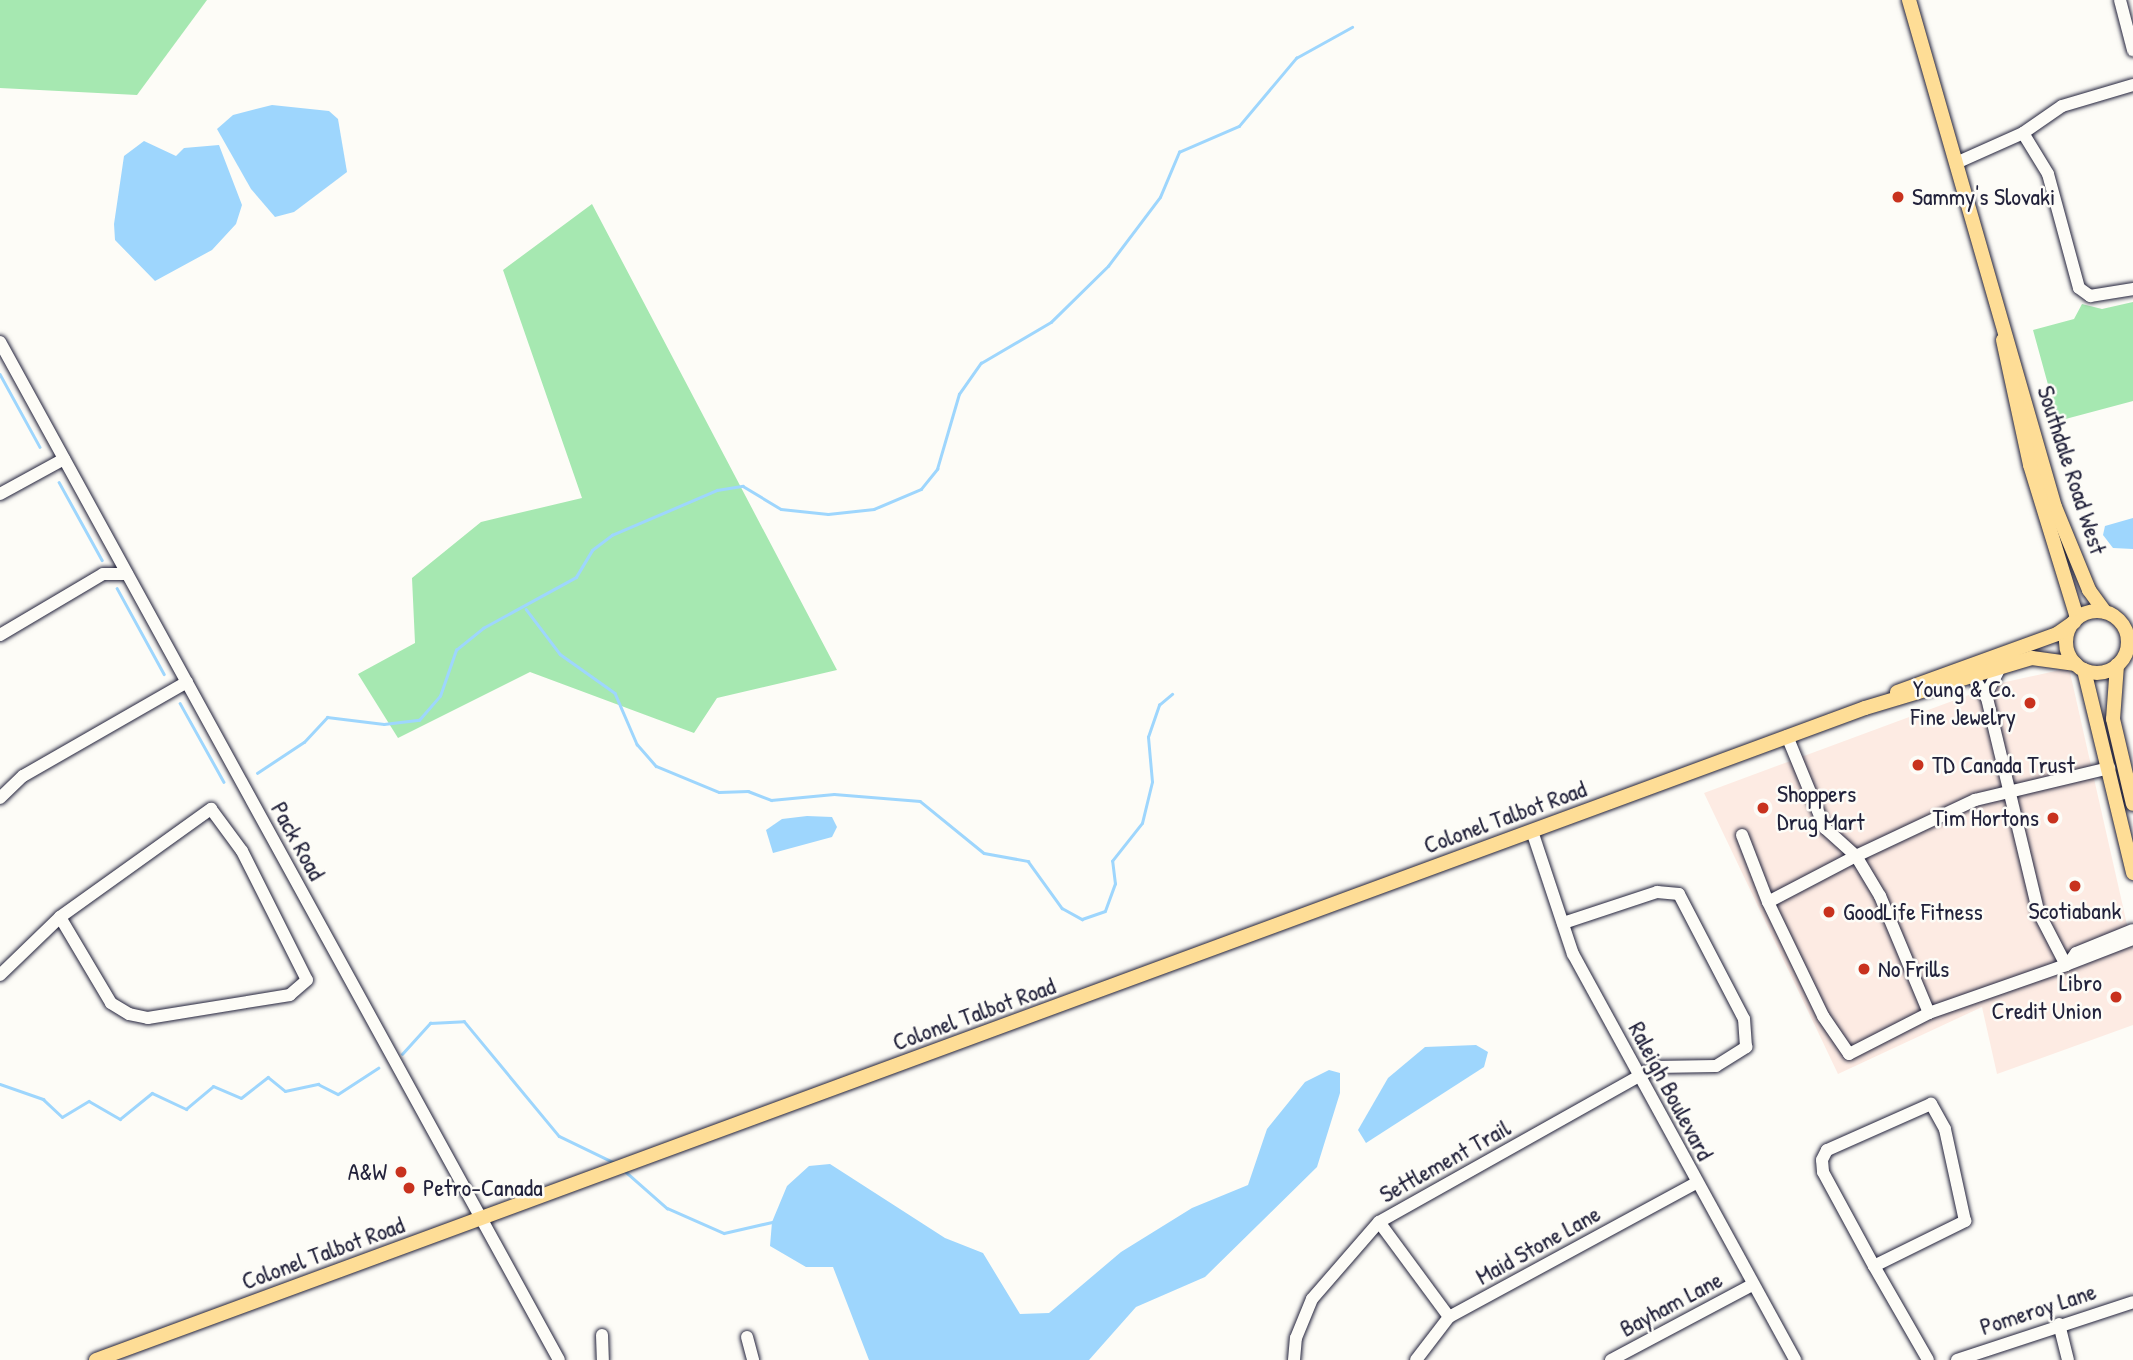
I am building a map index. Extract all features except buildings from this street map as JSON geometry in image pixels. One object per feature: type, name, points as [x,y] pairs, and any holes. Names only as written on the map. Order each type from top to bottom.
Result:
[{"type":"main road","name":"Southdale Road West","points":[[1909,0],[2003,339],[2071,551],[2111,615]]},
{"type":"main road","name":"Southdale Road West","points":[[2003,339],[2030,465],[2076,620]]},
{"type":"main road","points":[[2133,619],[2111,615],[2076,620],[2067,647],[2080,667],[2109,768],[2133,873]]},
{"type":"main road","points":[[2111,615],[2128,635],[2113,719],[2133,804]]},
{"type":"main road","name":"Colonel Talbot Road","points":[[1866,708],[2076,620]]},
{"type":"main road","name":"Colonel Talbot Road","points":[[96,1360],[1866,708],[2001,666],[2049,656],[2080,667]]},
{"type":"main road","points":[[2080,667],[2103,672],[2125,656]]},
{"type":"street","points":[[2120,0],[2133,50]]},
{"type":"street","points":[[1956,163],[2022,133],[2062,106],[2133,86]]},
{"type":"street","points":[[2022,133],[2048,174],[2079,288],[2090,296],[2133,289]]},
{"type":"street","name":"Pack Road","points":[[0,342],[559,1360]]},
{"type":"street","points":[[0,494],[64,458]]},
{"type":"street","points":[[0,635],[103,574],[127,574]]},
{"type":"street","points":[[1986,695],[2001,666]]},
{"type":"street","points":[[1972,675],[1986,695],[2038,911],[2067,964]]},
{"type":"street","points":[[0,797],[23,776],[187,682]]},
{"type":"street","points":[[1787,736],[1825,828],[1856,856],[1880,896],[1929,1013]]},
{"type":"street","points":[[1768,902],[1856,856],[1975,800],[2109,768]]},
{"type":"street","points":[[0,975],[60,917],[211,809],[242,851],[307,980],[290,995],[148,1018],[129,1014],[111,1003],[60,917]]},
{"type":"street","name":"Raleigh Boulevard","points":[[1532,831],[1563,923],[1696,1183],[1795,1360]]},
{"type":"street","points":[[1742,835],[1768,902],[1823,1016],[1849,1054],[1929,1013],[2133,939]]},
{"type":"street","name":"Settlement Trail","points":[[1294,1360],[1312,1298],[1379,1222],[1667,1063],[1723,1064],[1746,1047],[1744,1019],[1694,916],[1669,890],[1563,923]]},
{"type":"street","points":[[2067,964],[2076,953],[2133,930]]},
{"type":"street","points":[[1874,1266],[1965,1221],[1945,1129],[1931,1104],[1827,1150],[1822,1160],[1874,1266],[1927,1360]]},
{"type":"street","name":"Maid Stone Lane","points":[[1416,1360],[1449,1317],[1696,1183]]},
{"type":"street","points":[[1379,1222],[1449,1317]]},
{"type":"street","name":"Bayham Lane","points":[[1611,1360],[1752,1284]]},
{"type":"street","name":"Pomeroy Lane","points":[[1957,1360],[2059,1324],[2133,1302]]},
{"type":"street","points":[[2059,1324],[2068,1360]]},
{"type":"street","points":[[602,1335],[603,1360]]},
{"type":"street","points":[[747,1337],[753,1360]]},
{"type":"shaded area","points":[[2069,668],[2133,951],[2133,1025],[1997,1074],[1982,1007],[1838,1074],[1704,793],[2001,683]]},
{"type":"green space","points":[[0,0],[207,0],[137,95],[0,88]]},
{"type":"green space","points":[[592,204],[837,670],[717,698],[694,733],[530,672],[398,738],[358,674],[415,643],[412,578],[481,522],[582,498],[503,270]]},
{"type":"green space","points":[[2133,302],[2133,401],[2058,421],[2033,330],[2074,319],[2082,304],[2102,309]]},
{"type":"water","points":[[272,105],[329,111],[338,119],[347,172],[294,212],[275,217],[251,189],[217,129],[233,115]]},
{"type":"water","points":[[144,141],[176,156],[184,148],[219,145],[242,205],[236,224],[212,250],[155,281],[115,240],[114,224],[124,156]]},
{"type":"water","points":[[2133,518],[2133,549],[2113,548],[2103,535],[2105,526]]},
{"type":"water","points":[[832,817],[837,827],[832,837],[773,853],[766,830],[782,819]]},
{"type":"water","points":[[1476,1045],[1488,1052],[1484,1067],[1366,1143],[1358,1130],[1388,1078],[1425,1047]]},
{"type":"water","points":[[1329,1070],[1340,1073],[1340,1093],[1317,1167],[1205,1277],[1136,1307],[1089,1360],[869,1360],[833,1267],[806,1267],[770,1246],[772,1222],[787,1186],[809,1166],[830,1164],[945,1238],[983,1253],[1020,1314],[1049,1313],[1121,1252],[1192,1208],[1248,1185],[1267,1129],[1305,1082]]},
{"type":"waterway","points":[[257,773],[304,742],[327,717],[384,724],[419,720],[440,696],[456,650],[483,628],[576,577],[592,550],[612,535],[717,490],[743,486],[781,509],[828,514],[874,509],[921,489],[937,469],[959,394],[981,363],[1051,322],[1108,266],[1160,197],[1179,152],[1239,126],[1296,58],[1352,27]]},
{"type":"waterway","points":[[0,374],[40,447]]},
{"type":"waterway","points":[[59,482],[102,560]]},
{"type":"waterway","points":[[117,588],[164,674]]},
{"type":"waterway","points":[[526,609],[560,654],[615,693],[637,744],[656,766],[719,792],[748,791],[771,800],[834,794],[920,801],[984,853],[1028,861],[1062,908],[1082,919],[1105,911],[1115,884],[1112,861],[1142,823],[1152,782],[1148,737],[1159,705],[1172,694]]},
{"type":"waterway","points":[[180,703],[224,782]]},
{"type":"waterway","points":[[402,1054],[430,1023],[464,1021],[559,1136],[615,1163]]},
{"type":"waterway","points":[[0,1084],[43,1099],[62,1117],[89,1101],[120,1119],[152,1093],[186,1109],[213,1086],[241,1098],[268,1077],[285,1091],[318,1084],[338,1094],[378,1068]]},
{"type":"waterway","points":[[626,1172],[667,1208],[724,1233],[772,1222]]},
{"type":"place","name":"Sammy's Slovaki","points":[[1898,197]]},
{"type":"place","name":"Young & Co. Fine Jewelry","points":[[2030,703]]},
{"type":"place","name":"TD Canada Trust","points":[[1918,765]]},
{"type":"place","name":"Shoppers Drug Mart","points":[[1763,808]]},
{"type":"place","name":"Tim Hortons","points":[[2053,818]]},
{"type":"place","name":"Scotiabank","points":[[2075,886]]},
{"type":"place","name":"GoodLife Fitness","points":[[1829,912]]},
{"type":"place","name":"No Frills","points":[[1864,969]]},
{"type":"place","name":"Libro Credit Union","points":[[2116,997]]},
{"type":"place","name":"A&W","points":[[401,1172]]},
{"type":"place","name":"Petro-Canada","points":[[409,1188]]}]
